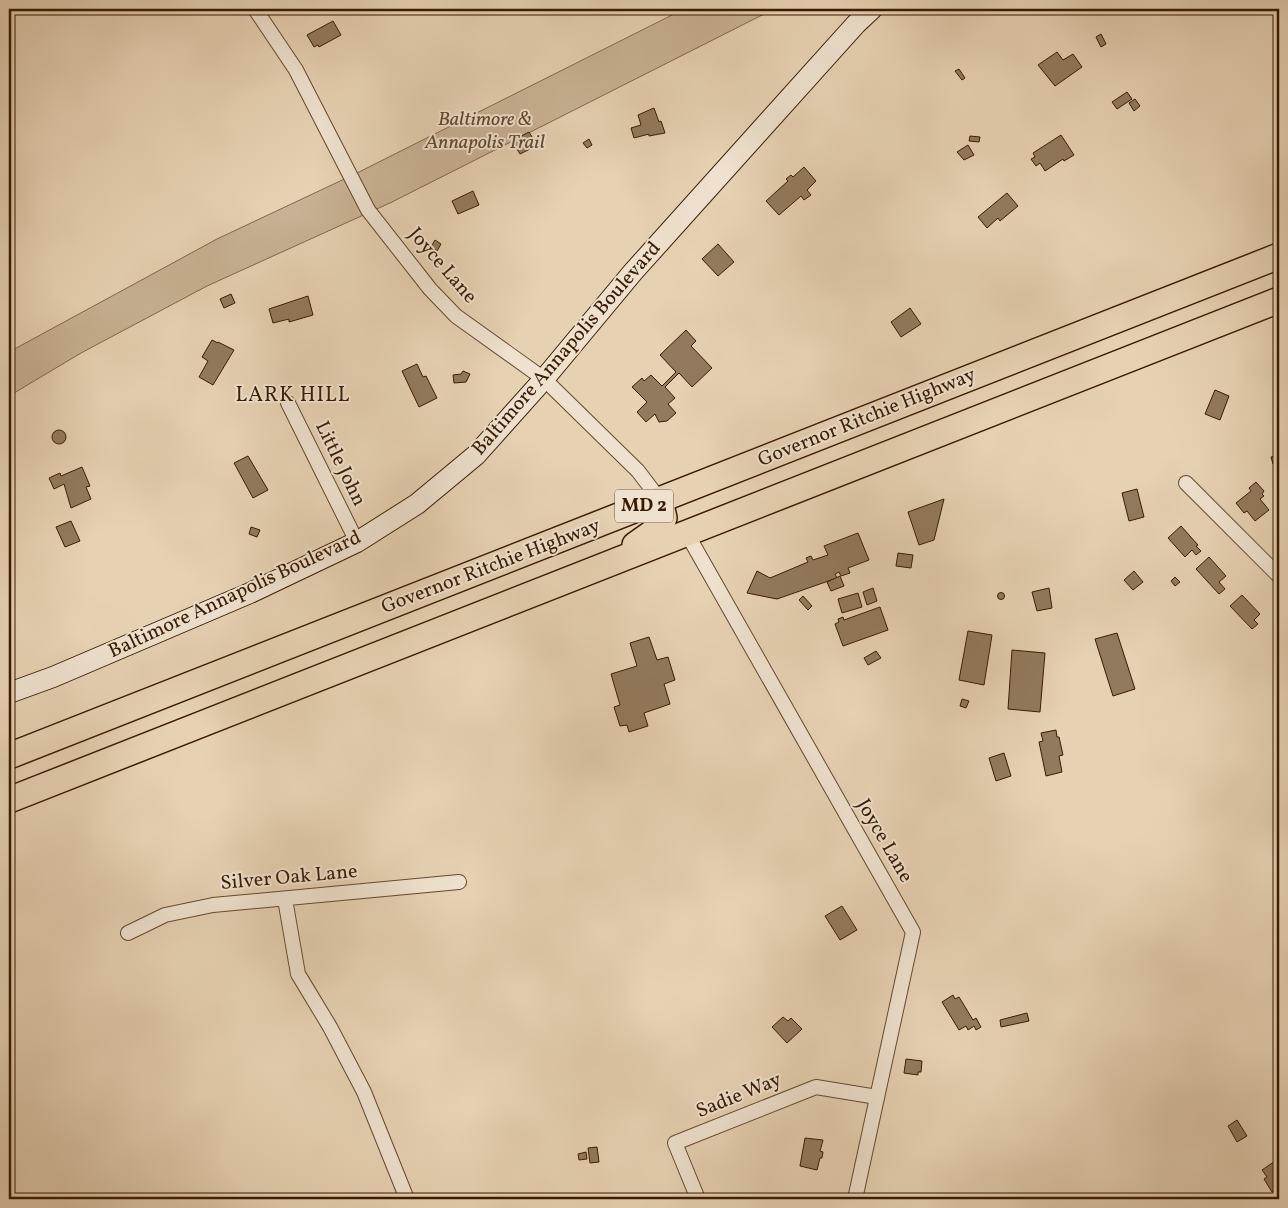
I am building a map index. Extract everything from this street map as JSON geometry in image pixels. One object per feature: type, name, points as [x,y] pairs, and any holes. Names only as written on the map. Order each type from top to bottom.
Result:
[{"type":"highway","name":"Governor Ritchie Highway","points":[[9,756],[1279,256]]},
{"type":"highway","name":"Governor Ritchie Highway","points":[[9,800],[1279,300]]},
{"type":"highway","points":[[686,532],[678,522],[678,513],[686,504],[745,478],[776,454]]},
{"type":"highway","points":[[606,565],[659,528],[664,518],[660,500]]},
{"type":"street","name":"Joyce Lane","points":[[254,9],[296,70],[368,210],[430,289],[456,316],[544,379],[638,471],[660,500]]},
{"type":"street","name":"Baltimore Annapolis Boulevard","points":[[9,693],[53,677],[250,593],[357,542],[417,504],[476,455],[544,379],[633,272],[856,24],[872,9]]},
{"type":"street","name":"Little John","points":[[288,403],[357,542]]},
{"type":"street","points":[[1186,483],[1279,576]]},
{"type":"street","name":"Joyce Lane","points":[[686,532],[912,932],[855,1199]]},
{"type":"street","name":"Silver Oak Lane","points":[[128,933],[165,915],[213,905],[459,882]]},
{"type":"street","points":[[285,899],[298,974],[330,1027],[364,1092],[407,1199]]},
{"type":"street","name":"Sadie Way","points":[[698,1199],[675,1143],[816,1087],[877,1097]]},
{"type":"green space","name":"Baltimore & Annapolis Trail","points":[[684,9],[774,9],[390,203],[207,286],[81,353],[9,396],[9,352],[217,239],[355,174]]},
{"type":"building","points":[[333,21],[341,35],[319,47],[318,45],[314,47],[307,35]]},
{"type":"building","points":[[1101,34],[1106,44],[1101,47],[1096,37]]},
{"type":"building","points":[[1057,52],[1063,60],[1073,54],[1082,67],[1055,86],[1038,65]]},
{"type":"building","points":[[959,69],[965,78],[962,80],[955,71]]},
{"type":"building","points":[[1127,92],[1132,99],[1117,109],[1112,102]]},
{"type":"building","points":[[1135,99],[1140,106],[1134,111],[1129,103]]},
{"type":"building","points":[[654,108],[665,133],[649,136],[649,134],[634,138],[631,128],[641,125],[638,115]]},
{"type":"building","points":[[529,132],[535,142],[528,146],[530,149],[520,154],[512,141]]},
{"type":"building","points":[[1061,135],[1074,155],[1064,161],[1063,159],[1045,171],[1040,163],[1036,166],[1031,159],[1035,157],[1033,153]]},
{"type":"building","points":[[970,136],[980,137],[979,142],[969,141]]},
{"type":"building","points":[[589,139],[592,145],[587,148],[583,143]]},
{"type":"building","points":[[968,145],[974,155],[964,160],[957,152]]},
{"type":"building","points":[[804,167],[816,181],[807,190],[811,195],[804,200],[801,196],[779,215],[766,201],[788,181],[786,179],[791,175],[793,177]]},
{"type":"building","points":[[473,191],[479,205],[458,214],[452,201]]},
{"type":"building","points":[[1007,193],[1018,206],[1000,221],[998,218],[987,228],[978,217]]},
{"type":"building","points":[[435,240],[441,244],[437,251],[431,247]]},
{"type":"building","points":[[718,244],[734,262],[718,276],[702,259]]},
{"type":"building","points":[[231,294],[235,303],[224,308],[220,299]]},
{"type":"building","points":[[308,296],[313,315],[289,322],[289,319],[273,323],[269,309]]},
{"type":"building","points":[[910,308],[921,324],[901,337],[891,322]]},
{"type":"building","points":[[686,330],[696,341],[691,346],[712,368],[692,387],[679,373],[665,387],[675,398],[668,404],[676,413],[667,421],[659,422],[655,414],[646,422],[637,412],[647,402],[632,387],[642,378],[644,381],[651,375],[662,386],[676,372],[660,355]]},
{"type":"building","points":[[212,340],[234,350],[213,385],[199,377],[208,361],[202,357]]},
{"type":"building","points":[[417,364],[423,377],[426,376],[437,398],[419,407],[402,371]]},
{"type":"building","points":[[463,371],[470,374],[466,382],[454,383],[453,375],[461,374]]},
{"type":"building","points":[[1215,390],[1229,396],[1220,420],[1205,414]]},
{"type":"building","points":[[59,430],[64,432],[66,437],[64,442],[59,444],[54,442],[52,437],[54,432]]},
{"type":"building","points":[[1279,455],[1279,462],[1273,464],[1271,457]]},
{"type":"building","points":[[248,456],[268,490],[253,498],[234,463]]},
{"type":"building","points":[[82,467],[90,486],[86,487],[91,499],[71,508],[64,484],[54,489],[49,478],[60,473],[61,476]]},
{"type":"building","points":[[1256,482],[1264,491],[1262,494],[1264,496],[1260,499],[1269,510],[1255,521],[1247,511],[1244,513],[1236,503],[1251,491],[1249,488]]},
{"type":"building","points":[[1137,489],[1144,517],[1129,521],[1122,493]]},
{"type":"building","points":[[944,499],[934,540],[919,545],[908,512]]},
{"type":"building","points":[[71,521],[80,541],[65,547],[56,527]]},
{"type":"building","points":[[1181,526],[1198,545],[1196,546],[1201,551],[1196,555],[1192,550],[1185,557],[1168,538]]},
{"type":"building","points":[[251,527],[260,530],[257,537],[249,534]]},
{"type":"building","points":[[1279,530],[1279,544],[1273,539]]},
{"type":"building","points":[[858,533],[869,560],[848,568],[850,573],[841,576],[839,572],[835,574],[837,578],[777,599],[747,593],[757,571],[770,578],[808,562],[806,558],[811,556],[813,560],[828,555],[824,546]]},
{"type":"building","points":[[898,553],[913,555],[911,568],[896,566]]},
{"type":"building","points":[[1209,557],[1226,576],[1219,582],[1225,589],[1219,594],[1196,569]]},
{"type":"building","points":[[1134,571],[1143,582],[1133,590],[1124,580]]},
{"type":"building","points":[[840,576],[844,586],[831,591],[827,582]]},
{"type":"building","points":[[1175,577],[1180,582],[1175,586],[1171,581]]},
{"type":"building","points":[[873,588],[877,601],[867,605],[863,592]]},
{"type":"building","points":[[1049,588],[1052,608],[1037,611],[1032,592]]},
{"type":"building","points":[[1001,592],[1005,596],[1001,600],[997,596]]},
{"type":"building","points":[[858,593],[862,607],[842,613],[838,599]]},
{"type":"building","points":[[1242,595],[1260,614],[1254,620],[1258,624],[1252,629],[1230,606]]},
{"type":"building","points":[[803,596],[812,606],[808,610],[799,600]]},
{"type":"building","points":[[880,607],[888,630],[843,646],[835,624],[839,622],[838,619],[843,617],[844,620]]},
{"type":"building","points":[[968,631],[992,635],[984,685],[959,680]]},
{"type":"building","points":[[1117,633],[1135,689],[1113,696],[1095,639]]},
{"type":"building","points":[[649,637],[657,660],[668,657],[675,680],[664,684],[670,704],[644,713],[648,726],[629,732],[627,725],[620,726],[614,707],[620,705],[611,674],[637,666],[630,643]]},
{"type":"building","points":[[1012,650],[1045,653],[1040,712],[1008,709]]},
{"type":"building","points":[[876,651],[881,658],[868,665],[864,658]]},
{"type":"building","points":[[962,699],[969,701],[966,708],[960,706]]},
{"type":"building","points":[[1056,730],[1063,755],[1059,756],[1062,772],[1046,776],[1039,742],[1043,741],[1041,733]]},
{"type":"building","points":[[1004,753],[1011,776],[996,781],[989,758]]},
{"type":"building","points":[[842,906],[857,930],[840,940],[825,916]]},
{"type":"building","points":[[953,995],[955,999],[959,997],[973,1020],[976,1018],[981,1027],[976,1030],[974,1026],[968,1030],[966,1026],[959,1030],[942,1002]]},
{"type":"building","points":[[1027,1013],[1029,1021],[1001,1027],[1000,1020]]},
{"type":"building","points":[[783,1017],[788,1021],[791,1018],[802,1029],[787,1043],[772,1027]]},
{"type":"building","points":[[906,1059],[922,1061],[921,1072],[918,1072],[918,1075],[904,1073]]},
{"type":"building","points":[[1237,1120],[1247,1136],[1237,1142],[1228,1126]]},
{"type":"building","points":[[805,1138],[823,1140],[820,1151],[823,1152],[822,1158],[820,1158],[817,1170],[800,1166]]},
{"type":"building","points":[[597,1147],[599,1162],[590,1163],[588,1148]]},
{"type":"building","points":[[586,1152],[587,1159],[579,1160],[578,1154]]},
{"type":"building","points":[[1278,1159],[1279,1187],[1272,1192],[1264,1179],[1267,1177],[1262,1170]]},
{"type":"district","name":"LARK HILL","points":[[293,395]]}]
